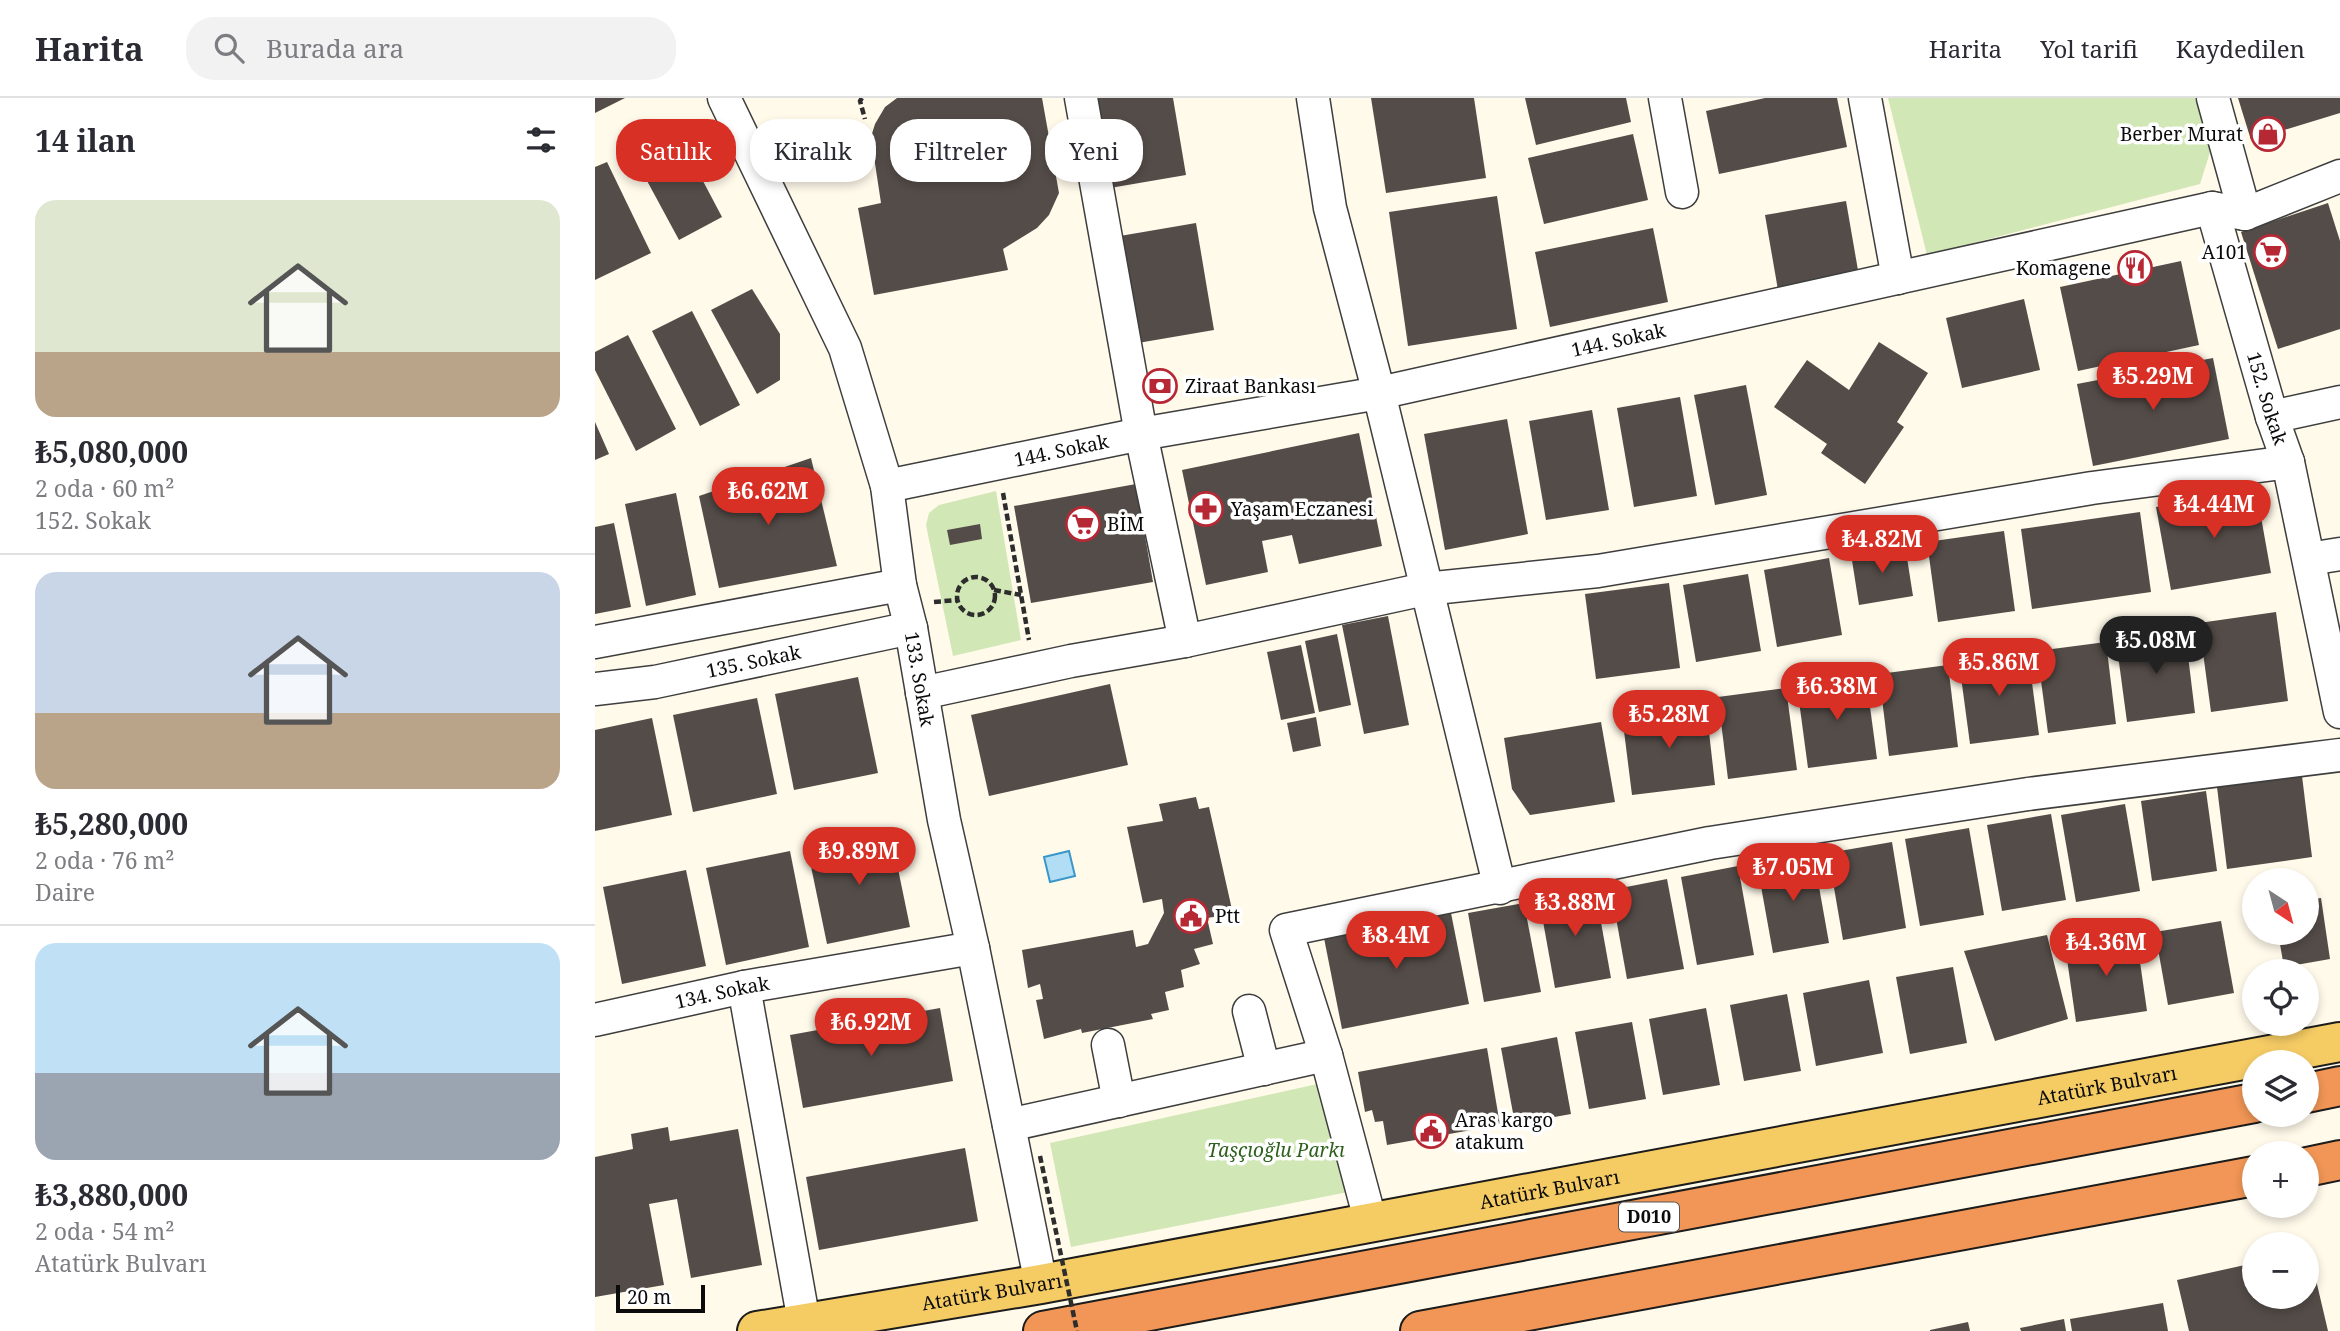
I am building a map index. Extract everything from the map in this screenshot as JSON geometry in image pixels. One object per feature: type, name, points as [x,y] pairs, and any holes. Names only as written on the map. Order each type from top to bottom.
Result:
[{"type":"highway","points":[[2319,1090],[2340,1086]]},
{"type":"highway","name":"D010","points":[[1043,1331],[2242,1104]]},
{"type":"highway","points":[[2319,1164],[2340,1160]]},
{"type":"highway","points":[[1420,1331],[2242,1178]]},
{"type":"main road","name":"Atatürk Bulvarı","points":[[757,1331],[1041,1284],[2340,1042]]},
{"type":"street","name":"133. Sokak","points":[[724,98],[845,348],[887,486],[900,585],[911,628],[944,820],[974,948],[1041,1284]]},
{"type":"street","points":[[1081,98],[1141,434],[1185,641]]},
{"type":"street","points":[[1313,98],[1330,208],[1379,393],[1500,888]]},
{"type":"street","points":[[1665,98],[1682,192]]},
{"type":"street","points":[[1865,98],[1898,278]]},
{"type":"street","points":[[2213,98],[2245,214],[2340,176]]},
{"type":"street","name":"144. Sokak","points":[[887,486],[1141,434],[1379,393],[2212,208],[2245,214]]},
{"type":"street","name":"152. Sokak","points":[[2212,208],[2272,417],[2288,462],[2340,712]]},
{"type":"street","points":[[2272,417],[2340,402]]},
{"type":"street","points":[[922,694],[1425,589],[1598,571],[2092,488],[2288,462]]},
{"type":"street","points":[[2308,559],[2340,554]]},
{"type":"street","points":[[595,642],[900,585]]},
{"type":"street","name":"135. Sokak","points":[[595,690],[655,682],[911,628]]},
{"type":"street","points":[[1371,1223],[1326,1055],[1286,930],[1710,843],[2028,794],[2340,755]]},
{"type":"street","name":"134. Sokak","points":[[595,1020],[744,987],[974,948]]},
{"type":"street","points":[[744,987],[804,1322]]},
{"type":"street","points":[[1249,1011],[1265,1069]]},
{"type":"street","points":[[1108,1045],[1119,1101]]},
{"type":"street","points":[[1009,1125],[1326,1055]]},
{"type":"path","points":[[862,98],[860,101],[865,119]]},
{"type":"path","points":[[998,465],[1034,669]]},
{"type":"path","points":[[994,590],[993,606],[980,615],[965,612],[957,600],[958,590],[963,582],[972,578],[981,578],[990,583],[994,590],[1021,595]]},
{"type":"path","points":[[1040,1156],[1077,1331]]},
{"type":"green space","points":[[1888,98],[2195,98],[2211,149],[2200,184],[1927,255]]},
{"type":"green space","points":[[996,491],[1021,640],[953,656],[926,525],[929,513],[939,505]]},
{"type":"green space","name":"Taşçıoğlu Parkı","points":[[1322,1083],[1353,1191],[1071,1247],[1050,1143]]},
{"type":"water","points":[[1069,851],[1075,876],[1050,882],[1044,857]]},
{"type":"building","points":[[595,98],[625,98],[595,113]]},
{"type":"building","points":[[897,98],[1042,98],[1046,119],[1045,182],[1057,182],[1059,193],[1049,215],[1037,228],[1003,249],[1008,270],[874,295],[858,208],[881,203],[876,170],[876,122],[885,107]]},
{"type":"building","points":[[1089,98],[1173,98],[1186,175],[1104,189],[1103,182],[1143,182],[1143,119],[1092,119]]},
{"type":"building","points":[[1371,98],[1474,98],[1486,178],[1386,193]]},
{"type":"building","points":[[1525,98],[1626,98],[1631,122],[1536,145]]},
{"type":"building","points":[[1765,98],[1837,98],[1847,147],[1719,174],[1706,111]]},
{"type":"building","points":[[2238,98],[2340,98],[2340,113],[2251,140]]},
{"type":"building","points":[[1633,134],[1648,200],[1544,224],[1528,158]]},
{"type":"building","points":[[607,162],[651,253],[595,280],[595,167]]},
{"type":"building","points":[[648,182],[703,182],[722,217],[679,240]]},
{"type":"building","points":[[1497,196],[1517,329],[1408,346],[1389,212]]},
{"type":"building","points":[[1846,201],[1859,276],[1778,290],[1765,215]]},
{"type":"building","points":[[2328,203],[2340,241],[2340,329],[2278,349],[2241,232]]},
{"type":"building","points":[[1196,223],[1214,330],[1132,344],[1114,237]]},
{"type":"building","points":[[1653,228],[1668,302],[1550,327],[1535,252]]},
{"type":"building","points":[[2181,261],[2199,345],[2078,371],[2060,287]]},
{"type":"building","points":[[752,289],[780,334],[780,380],[757,394],[711,310]]},
{"type":"building","points":[[2024,299],[2040,370],[1962,388],[1946,318]]},
{"type":"building","points":[[692,311],[740,405],[700,426],[652,331]]},
{"type":"building","points":[[628,335],[676,429],[636,451],[595,370],[595,352]]},
{"type":"building","points":[[1879,342],[1928,373],[1897,422],[1904,427],[1865,484],[1821,453],[1827,444],[1774,407],[1807,360],[1849,390]]},
{"type":"building","points":[[2213,358],[2229,439],[2093,466],[2077,384]]},
{"type":"building","points":[[1746,385],[1767,495],[1715,505],[1694,395]]},
{"type":"building","points":[[1680,397],[1697,496],[1634,507],[1617,408]]},
{"type":"building","points":[[1592,410],[1609,510],[1546,520],[1529,421]]},
{"type":"building","points":[[1507,419],[1528,534],[1445,550],[1424,434]]},
{"type":"building","points":[[595,422],[609,454],[595,460]]},
{"type":"building","points":[[1359,433],[1382,546],[1299,564],[1292,535],[1262,541],[1268,572],[1206,585],[1182,470]]},
{"type":"building","points":[[811,458],[837,566],[719,588],[699,496]]},
{"type":"building","points":[[1136,484],[1153,582],[1031,603],[1014,506]]},
{"type":"building","points":[[2256,489],[2271,573],[2171,590],[2156,507]]},
{"type":"building","points":[[676,493],[696,595],[646,606],[625,504]]},
{"type":"building","points":[[2140,512],[2151,592],[2032,609],[2021,529]]},
{"type":"building","points":[[614,523],[631,607],[595,614],[595,527]]},
{"type":"building","points":[[980,524],[982,539],[950,545],[947,530]]},
{"type":"building","points":[[2004,531],[2015,611],[1938,622],[1927,542]]},
{"type":"building","points":[[1905,545],[1913,596],[1859,605],[1851,554]]},
{"type":"building","points":[[1829,558],[1842,635],[1777,647],[1764,570]]},
{"type":"building","points":[[1748,574],[1761,651],[1696,662],[1683,585]]},
{"type":"building","points":[[1669,583],[1680,668],[1596,679],[1585,594]]},
{"type":"building","points":[[2276,612],[2288,701],[2211,712],[2199,623]]},
{"type":"building","points":[[1388,616],[1409,725],[1364,734],[1342,625]]},
{"type":"building","points":[[2185,631],[2195,713],[2127,722],[2116,640]]},
{"type":"building","points":[[1337,634],[1351,705],[1319,712],[1305,641]]},
{"type":"building","points":[[2106,642],[2116,724],[2048,733],[2037,651]]},
{"type":"building","points":[[1301,645],[1315,713],[1281,720],[1267,652]]},
{"type":"building","points":[[2028,653],[2039,735],[1970,744],[1959,662]]},
{"type":"building","points":[[1948,665],[1958,747],[1889,756],[1879,674]]},
{"type":"building","points":[[858,677],[878,773],[794,790],[775,694]]},
{"type":"building","points":[[1866,677],[1877,759],[1808,768],[1797,686]]},
{"type":"building","points":[[1110,684],[1128,765],[989,796],[971,715]]},
{"type":"building","points":[[1786,688],[1797,770],[1728,779],[1718,697]]},
{"type":"building","points":[[757,698],[777,794],[693,812],[673,715]]},
{"type":"building","points":[[1706,705],[1715,785],[1632,795],[1622,715]]},
{"type":"building","points":[[1316,717],[1321,746],[1293,752],[1287,723]]},
{"type":"building","points":[[652,718],[672,815],[595,831],[595,730]]},
{"type":"building","points":[[1601,722],[1615,802],[1530,815],[1512,789],[1504,738]]},
{"type":"building","points":[[2302,776],[2312,857],[2227,869],[2217,787]]},
{"type":"building","points":[[2206,791],[2217,871],[2152,881],[2141,801]]},
{"type":"building","name":"Ptt","points":[[1196,797],[1199,809],[1209,807],[1233,914],[1207,918],[1213,944],[1194,949],[1200,964],[1181,970],[1184,987],[1165,992],[1169,1010],[1151,1014],[1153,1019],[1082,1033],[1081,1029],[1044,1039],[1036,1000],[1043,999],[1040,984],[1028,988],[1022,950],[1133,930],[1136,947],[1148,944],[1164,913],[1162,899],[1143,903],[1127,827],[1163,821],[1159,804]]},
{"type":"building","points":[[2125,804],[2140,891],[2076,902],[2061,815]]},
{"type":"building","points":[[2051,814],[2066,900],[2002,911],[1987,825]]},
{"type":"building","points":[[1969,828],[1984,915],[1920,926],[1905,839]]},
{"type":"building","points":[[890,830],[910,927],[827,944],[807,847]]},
{"type":"building","points":[[1892,842],[1906,928],[1843,940],[1828,853]]},
{"type":"building","points":[[790,851],[809,947],[726,965],[706,868]]},
{"type":"building","points":[[1813,853],[1829,943],[1773,953],[1757,864]]},
{"type":"building","points":[[1738,866],[1754,955],[1697,965],[1681,877]]},
{"type":"building","points":[[686,870],[706,966],[622,984],[603,887]]},
{"type":"building","points":[[1667,879],[1684,969],[1627,979],[1611,890]]},
{"type":"building","points":[[1595,889],[1611,978],[1555,988],[1539,899]]},
{"type":"building","points":[[2319,898],[2330,959],[2283,959],[2280,945],[2319,945]]},
{"type":"building","points":[[1524,903],[1541,992],[1484,1002],[1468,913]]},
{"type":"building","points":[[1451,913],[1469,1004],[1342,1029],[1324,938]]},
{"type":"building","points":[[2221,921],[2234,993],[2168,1005],[2155,932]]},
{"type":"building","points":[[2136,934],[2147,1011],[2076,1022],[2065,945]]},
{"type":"building","points":[[2047,935],[2068,1019],[1995,1041],[1964,951]]},
{"type":"building","points":[[1953,967],[1967,1043],[1910,1054],[1896,977]]},
{"type":"building","points":[[1869,980],[1883,1053],[1816,1066],[1803,993]]},
{"type":"building","points":[[1787,994],[1801,1071],[1744,1081],[1730,1005]]},
{"type":"building","points":[[940,1008],[953,1081],[803,1108],[790,1035]]},
{"type":"building","points":[[1706,1008],[1720,1085],[1663,1095],[1649,1019]]},
{"type":"building","points":[[1632,1022],[1646,1099],[1589,1109],[1575,1032]]},
{"type":"building","points":[[1557,1037],[1571,1114],[1515,1124],[1501,1048]]},
{"type":"building","points":[[1487,1048],[1500,1125],[1387,1145],[1383,1121],[1375,1122],[1372,1110],[1365,1112],[1358,1072]]},
{"type":"building","points":[[668,1127],[670,1141],[738,1129],[762,1265],[691,1278],[677,1199],[649,1204],[664,1285],[595,1297],[595,1157],[633,1149],[631,1134]]},
{"type":"building","points":[[965,1148],[978,1221],[819,1250],[806,1177]]},
{"type":"building","points":[[2242,1266],[2242,1309],[2319,1309],[2319,1293],[2328,1331],[2189,1331],[2177,1280]]},
{"type":"building","points":[[2163,1303],[2168,1331],[2072,1331],[2070,1319]]},
{"type":"building","points":[[2064,1319],[2066,1331],[2021,1331],[2020,1328]]},
{"type":"building","points":[[1968,1322],[1970,1331],[1930,1331],[1930,1330]]},
{"type":"place","name":"Berber Murat","points":[[2268,134]]},
{"type":"place","name":"A101","points":[[2271,252]]},
{"type":"place","name":"Komagene","points":[[2135,268]]},
{"type":"place","name":"Ziraat Bankası","points":[[1160,386]]},
{"type":"place","name":"Yaşam Eczanesi","points":[[1206,509]]},
{"type":"place","name":"BİM","points":[[1083,524]]},
{"type":"place","name":"Ptt","points":[[1191,916]]},
{"type":"place","name":"Aras kargo atakum","points":[[1431,1131]]}]
